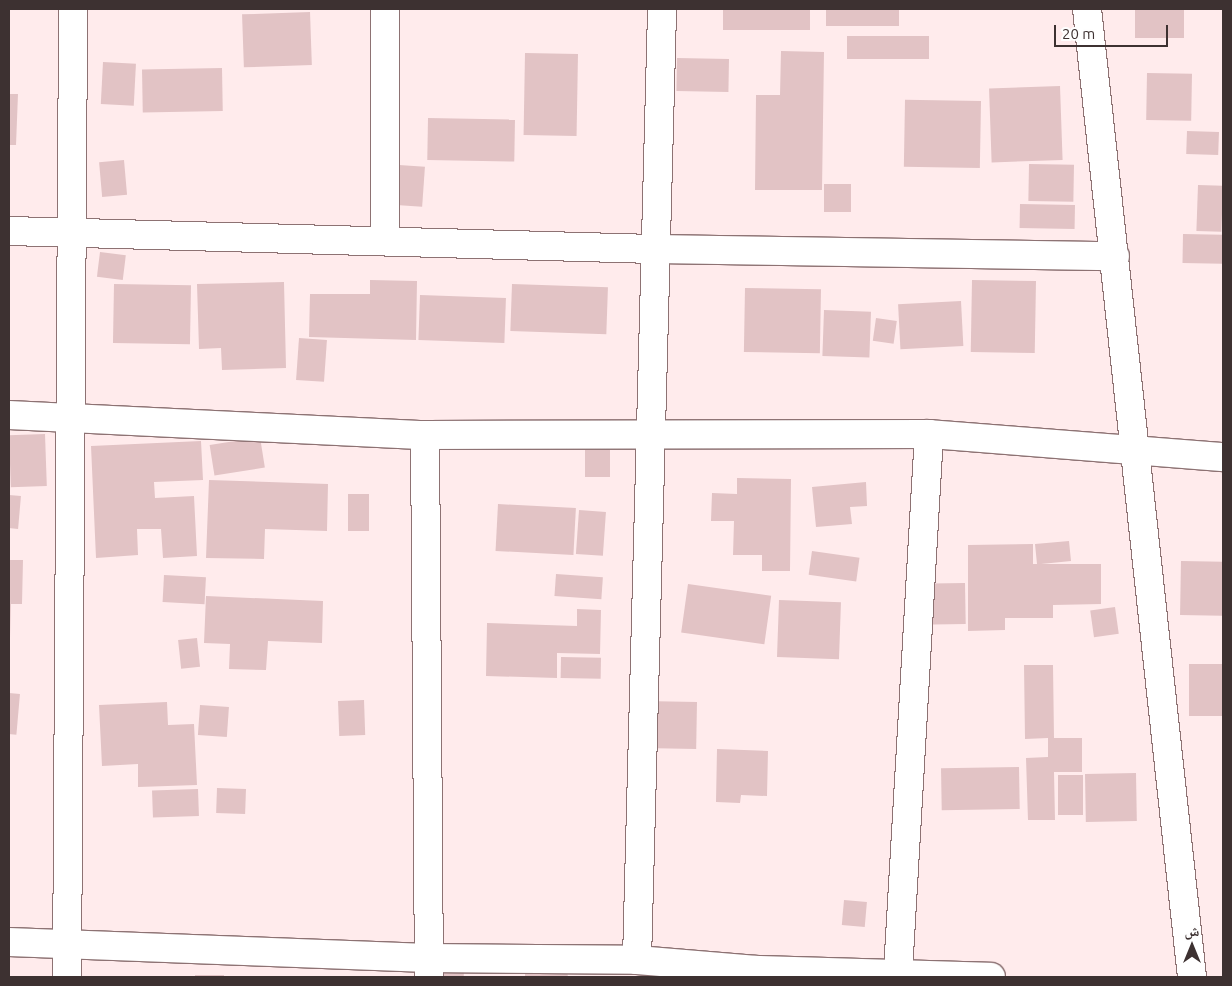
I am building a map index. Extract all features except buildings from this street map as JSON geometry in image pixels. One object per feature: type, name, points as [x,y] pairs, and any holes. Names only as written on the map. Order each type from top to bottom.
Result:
[{"type":"street","points":[[66,977],[73,9]]},
{"type":"street","points":[[385,9],[385,240]]},
{"type":"street","points":[[637,960],[654,249],[662,9]]},
{"type":"street","points":[[1087,9],[1115,256],[1133,450],[1192,977]]},
{"type":"street","points":[[9,230],[654,249],[1115,256]]},
{"type":"street","points":[[9,415],[425,435],[651,433],[929,434],[1223,457]]},
{"type":"street","points":[[898,972],[929,434]]},
{"type":"street","points":[[425,435],[429,968]]},
{"type":"street","points":[[9,942],[66,944],[429,968],[637,960],[757,974],[898,972],[991,977]]}]
